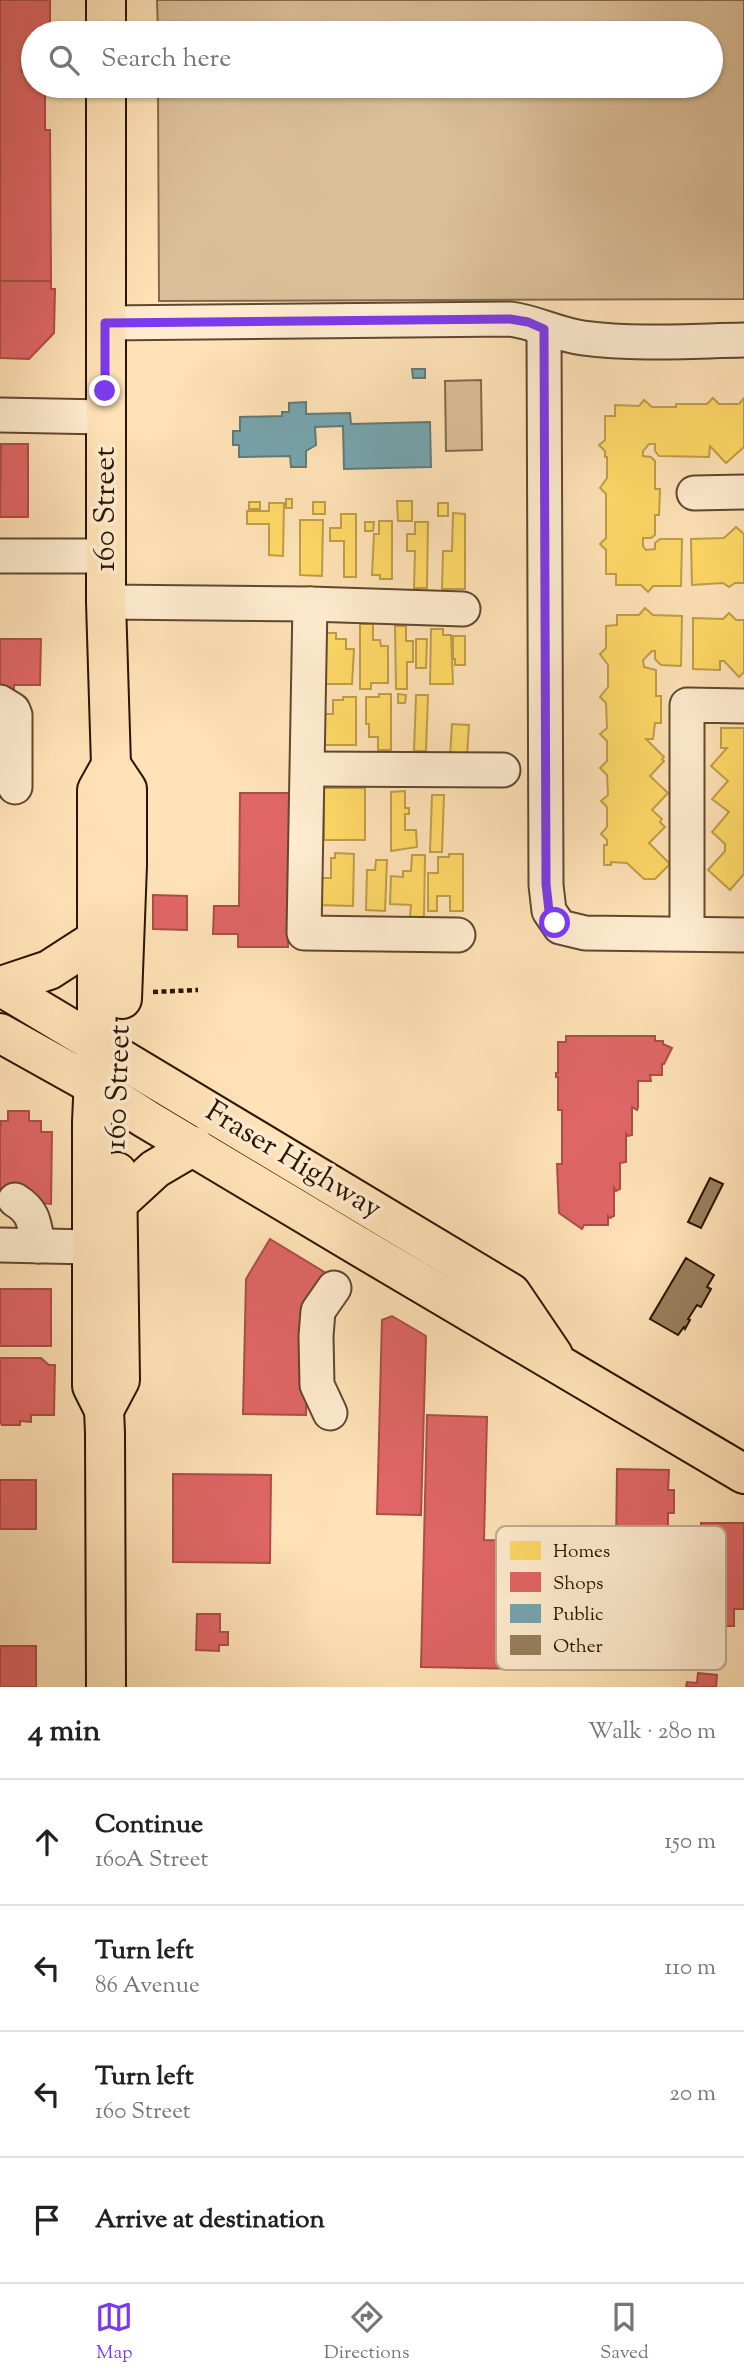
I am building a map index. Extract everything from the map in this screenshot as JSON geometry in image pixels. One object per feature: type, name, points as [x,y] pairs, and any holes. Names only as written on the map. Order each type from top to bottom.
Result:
[{"type":"main road","points":[[106,0],[106,21]]},
{"type":"main road","name":"160 Street","points":[[106,98],[106,602],[111,765],[97,790],[97,939],[107,1049]]},
{"type":"main road","name":"160 Street","points":[[106,1687],[104,1410],[92,1386],[91,1247],[106,1093],[107,1049],[127,865],[127,789],[111,765]]},
{"type":"main road","points":[[0,986],[49,970],[97,939]]},
{"type":"main road","name":"Fraser Highway","points":[[0,986],[511,1293],[560,1366]]},
{"type":"main road","name":"Fraser Highway","points":[[0,1033],[106,1093],[744,1474]]},
{"type":"main road","name":"160 Street","points":[[104,1410],[120,1380],[116,1159],[106,1093]]},
{"type":"main road","points":[[118,1203],[155,1169],[194,1146]]},
{"type":"street","points":[[105,323],[510,319],[528,322],[564,335],[610,340],[744,340]]},
{"type":"street","points":[[544,329],[546,884],[549,911],[555,923],[566,930],[585,933],[744,935]]},
{"type":"street","points":[[0,415],[106,417]]},
{"type":"street","points":[[694,493],[744,492]]},
{"type":"street","points":[[0,555],[106,555]]},
{"type":"street","points":[[106,602],[463,609]]},
{"type":"street","points":[[310,604],[304,933],[458,934]]},
{"type":"street","points":[[0,702],[13,710],[15,715],[15,787]]},
{"type":"street","points":[[687,933],[687,705],[744,706]]},
{"type":"street","points":[[308,769],[503,770]]},
{"type":"street","points":[[15,1200],[25,1206],[32,1216],[38,1246]]},
{"type":"street","points":[[0,1245],[91,1247]]},
{"type":"street","points":[[330,1413],[317,1385],[316,1336],[318,1311],[334,1287]]},
{"type":"path","points":[[149,993],[198,990]]},
{"type":"shaded area","points":[[157,0],[744,0],[744,299],[159,301],[158,98],[723,98],[723,21],[158,21]]},
{"type":"shaded area","points":[[481,380],[482,450],[446,451],[445,381]]},
{"type":"building: Homes","points":[[713,398],[719,404],[739,404],[744,398],[744,447],[726,463],[710,446],[709,457],[659,456],[655,451],[655,444],[649,444],[643,451],[643,456],[651,457],[655,461],[655,489],[660,489],[659,515],[655,515],[655,535],[643,538],[643,546],[646,550],[655,549],[655,543],[660,539],[682,539],[681,586],[653,586],[648,592],[641,585],[616,585],[616,574],[606,574],[606,550],[600,544],[606,538],[606,494],[600,488],[607,478],[607,457],[599,445],[605,440],[605,416],[615,416],[615,405],[639,406],[644,400],[652,407],[676,407],[676,404],[707,404]]},
{"type":"building: Homes","points":[[286,499],[292,499],[292,508],[286,508]]},
{"type":"building: Homes","points":[[397,501],[412,501],[412,521],[398,521]]},
{"type":"building: Homes","points":[[249,502],[260,502],[260,509],[249,509]]},
{"type":"building: Homes","points":[[313,502],[325,502],[325,514],[313,514]]},
{"type":"building: Homes","points":[[269,503],[284,503],[283,556],[269,555],[269,524],[247,524],[247,511],[269,511]]},
{"type":"building: Homes","points":[[438,503],[448,503],[448,516],[438,516]]},
{"type":"building: Homes","points":[[453,513],[465,514],[465,589],[442,589],[443,551],[452,551]]},
{"type":"building: Homes","points":[[341,514],[356,514],[356,577],[344,577],[344,541],[330,541],[330,528],[341,528]]},
{"type":"building: Homes","points":[[300,520],[323,520],[322,576],[300,575]]},
{"type":"building: Homes","points":[[379,521],[392,521],[392,579],[380,579],[380,575],[372,575],[374,534],[379,534]]},
{"type":"building: Homes","points":[[365,522],[374,522],[373,531],[365,531]]},
{"type":"building: Homes","points":[[415,522],[428,522],[427,588],[414,588],[415,551],[407,551],[407,534],[415,534]]},
{"type":"building: Homes","points":[[736,527],[744,534],[744,583],[735,583],[729,587],[723,583],[692,585],[691,539],[724,538]]},
{"type":"building: Homes","points":[[645,608],[653,615],[682,616],[681,666],[661,665],[655,659],[655,651],[643,660],[644,667],[656,670],[656,696],[661,696],[661,723],[655,723],[653,739],[646,739],[664,757],[664,761],[650,776],[668,793],[652,810],[662,819],[660,822],[665,827],[649,843],[670,864],[655,879],[644,879],[627,863],[611,862],[611,865],[604,865],[604,845],[607,845],[607,840],[601,834],[607,827],[607,807],[601,801],[608,795],[607,775],[600,768],[607,761],[607,741],[600,734],[607,728],[606,703],[600,697],[608,687],[608,665],[600,654],[606,648],[606,626],[617,625],[617,615],[639,615]]},
{"type":"building: Homes","points":[[729,613],[736,620],[744,620],[744,672],[739,677],[724,661],[720,661],[720,670],[693,669],[693,618],[723,619]]},
{"type":"building: Homes","points":[[360,624],[373,624],[373,640],[380,640],[381,646],[388,646],[388,683],[371,683],[371,689],[360,689]]},
{"type":"building: Homes","points":[[395,626],[406,626],[406,641],[413,641],[413,662],[407,662],[407,689],[396,689]]},
{"type":"building: Homes","points":[[431,629],[443,629],[443,635],[451,635],[453,684],[430,684]]},
{"type":"building: Homes","points":[[324,633],[336,633],[336,639],[346,639],[346,649],[354,649],[352,684],[324,684]]},
{"type":"building: Homes","points":[[453,636],[465,636],[465,665],[455,665]]},
{"type":"building: Homes","points":[[416,639],[427,639],[426,668],[416,668]]},
{"type":"building: Homes","points":[[379,694],[391,694],[391,750],[378,750],[378,737],[369,737],[369,724],[366,724],[366,697],[379,697]]},
{"type":"building: Homes","points":[[398,694],[406,695],[405,703],[398,703]]},
{"type":"building: Homes","points":[[416,695],[428,695],[426,751],[414,751]]},
{"type":"building: Homes","points":[[343,697],[356,697],[356,745],[320,745],[320,714],[333,714],[333,700],[343,700]]},
{"type":"building: Homes","points":[[452,724],[469,725],[467,757],[450,756]]},
{"type":"building: Homes","points":[[721,728],[744,728],[744,874],[730,890],[708,870],[725,851],[725,844],[712,832],[729,812],[712,799],[728,781],[711,766],[727,748],[721,748]]},
{"type":"building: Homes","points":[[324,788],[365,788],[365,840],[324,840]]},
{"type":"building: Homes","points":[[405,791],[405,808],[409,808],[409,814],[405,814],[405,830],[416,830],[417,847],[391,851],[391,792]]},
{"type":"building: Homes","points":[[432,795],[444,795],[442,852],[430,852]]},
{"type":"building: Homes","points":[[335,853],[354,854],[353,906],[318,905],[319,878],[331,878],[331,858],[335,858]]},
{"type":"building: Homes","points":[[449,854],[463,854],[463,911],[450,911],[450,896],[437,896],[437,911],[428,911],[428,873],[438,873],[438,857],[449,857]]},
{"type":"building: Homes","points":[[412,855],[425,855],[424,917],[410,917],[411,905],[390,904],[391,876],[403,877],[403,871],[411,871]]},
{"type":"building: Homes","points":[[376,860],[387,860],[385,911],[366,910],[367,870],[375,870]]},
{"type":"building: Shops","points":[[0,0],[50,0],[50,21],[21,21],[21,98],[45,98],[45,130],[50,130],[51,281],[0,281]]},
{"type":"building: Shops","points":[[0,281],[51,281],[51,289],[55,289],[54,333],[29,359],[0,358]]},
{"type":"building: Shops","points":[[1,444],[28,444],[28,517],[0,517]]},
{"type":"building: Shops","points":[[0,639],[41,639],[40,685],[14,685],[14,689],[0,689]]},
{"type":"building: Shops","points":[[240,793],[290,793],[288,947],[238,947],[238,934],[213,934],[214,906],[239,906]]},
{"type":"building: Shops","points":[[153,895],[187,896],[187,930],[153,929]]},
{"type":"building: Shops","points":[[566,1036],[655,1036],[655,1041],[663,1041],[663,1044],[672,1048],[662,1064],[662,1075],[650,1075],[651,1081],[638,1081],[638,1107],[637,1110],[632,1107],[632,1135],[626,1134],[626,1162],[620,1163],[620,1189],[616,1191],[614,1188],[614,1216],[608,1216],[608,1225],[584,1225],[582,1229],[559,1213],[557,1164],[562,1164],[562,1110],[558,1110],[556,1073],[558,1042],[566,1042]]},
{"type":"building: Shops","points":[[8,1111],[29,1111],[29,1121],[41,1121],[41,1132],[52,1132],[51,1204],[0,1200],[0,1132],[1,1121],[8,1121]]},
{"type":"building: Shops","points":[[270,1239],[326,1273],[309,1301],[306,1415],[243,1414],[246,1279]]},
{"type":"building: Shops","points":[[0,1289],[51,1289],[51,1346],[0,1346]]},
{"type":"building: Shops","points":[[392,1316],[426,1336],[421,1515],[377,1514],[382,1320]]},
{"type":"building: Shops","points":[[0,1358],[41,1358],[49,1365],[55,1365],[54,1415],[31,1415],[31,1422],[20,1421],[20,1425],[2,1425]]},
{"type":"building: Shops","points":[[427,1415],[487,1417],[484,1540],[496,1540],[496,1668],[421,1667]]},
{"type":"building: Shops","points":[[617,1469],[669,1470],[668,1490],[674,1490],[674,1513],[668,1513],[668,1526],[616,1526]]},
{"type":"building: Shops","points":[[173,1474],[271,1475],[270,1563],[173,1562]]},
{"type":"building: Shops","points":[[0,1480],[36,1480],[36,1529],[0,1529]]},
{"type":"building: Shops","points":[[701,1523],[744,1523],[744,1609],[734,1609],[734,1626],[726,1626],[726,1526],[701,1526]]},
{"type":"building: Shops","points":[[197,1614],[220,1614],[220,1632],[228,1632],[228,1645],[219,1645],[219,1651],[196,1650]]},
{"type":"building: Shops","points":[[0,1646],[36,1646],[36,1687],[0,1687]]},
{"type":"building: Shops","points":[[698,1673],[717,1675],[716,1687],[686,1687],[687,1682],[697,1683]]},
{"type":"building: Public","points":[[412,369],[425,369],[425,378],[413,378]]},
{"type":"building: Public","points":[[306,402],[306,414],[350,413],[351,424],[430,422],[431,467],[344,469],[343,426],[315,427],[316,445],[306,451],[306,467],[291,467],[290,456],[239,457],[239,445],[233,445],[233,431],[240,431],[240,417],[282,416],[282,412],[289,412],[289,403]]},
{"type":"building: Other","points":[[710,1178],[723,1184],[701,1228],[688,1222]]},
{"type":"building: Other","points":[[686,1258],[714,1275],[707,1287],[711,1289],[701,1307],[697,1305],[685,1329],[684,1327],[678,1335],[650,1319]]},
{"type":"route","points":[[105,391],[105,323],[510,319],[528,322],[544,329],[546,884],[549,911],[555,923]]}]
